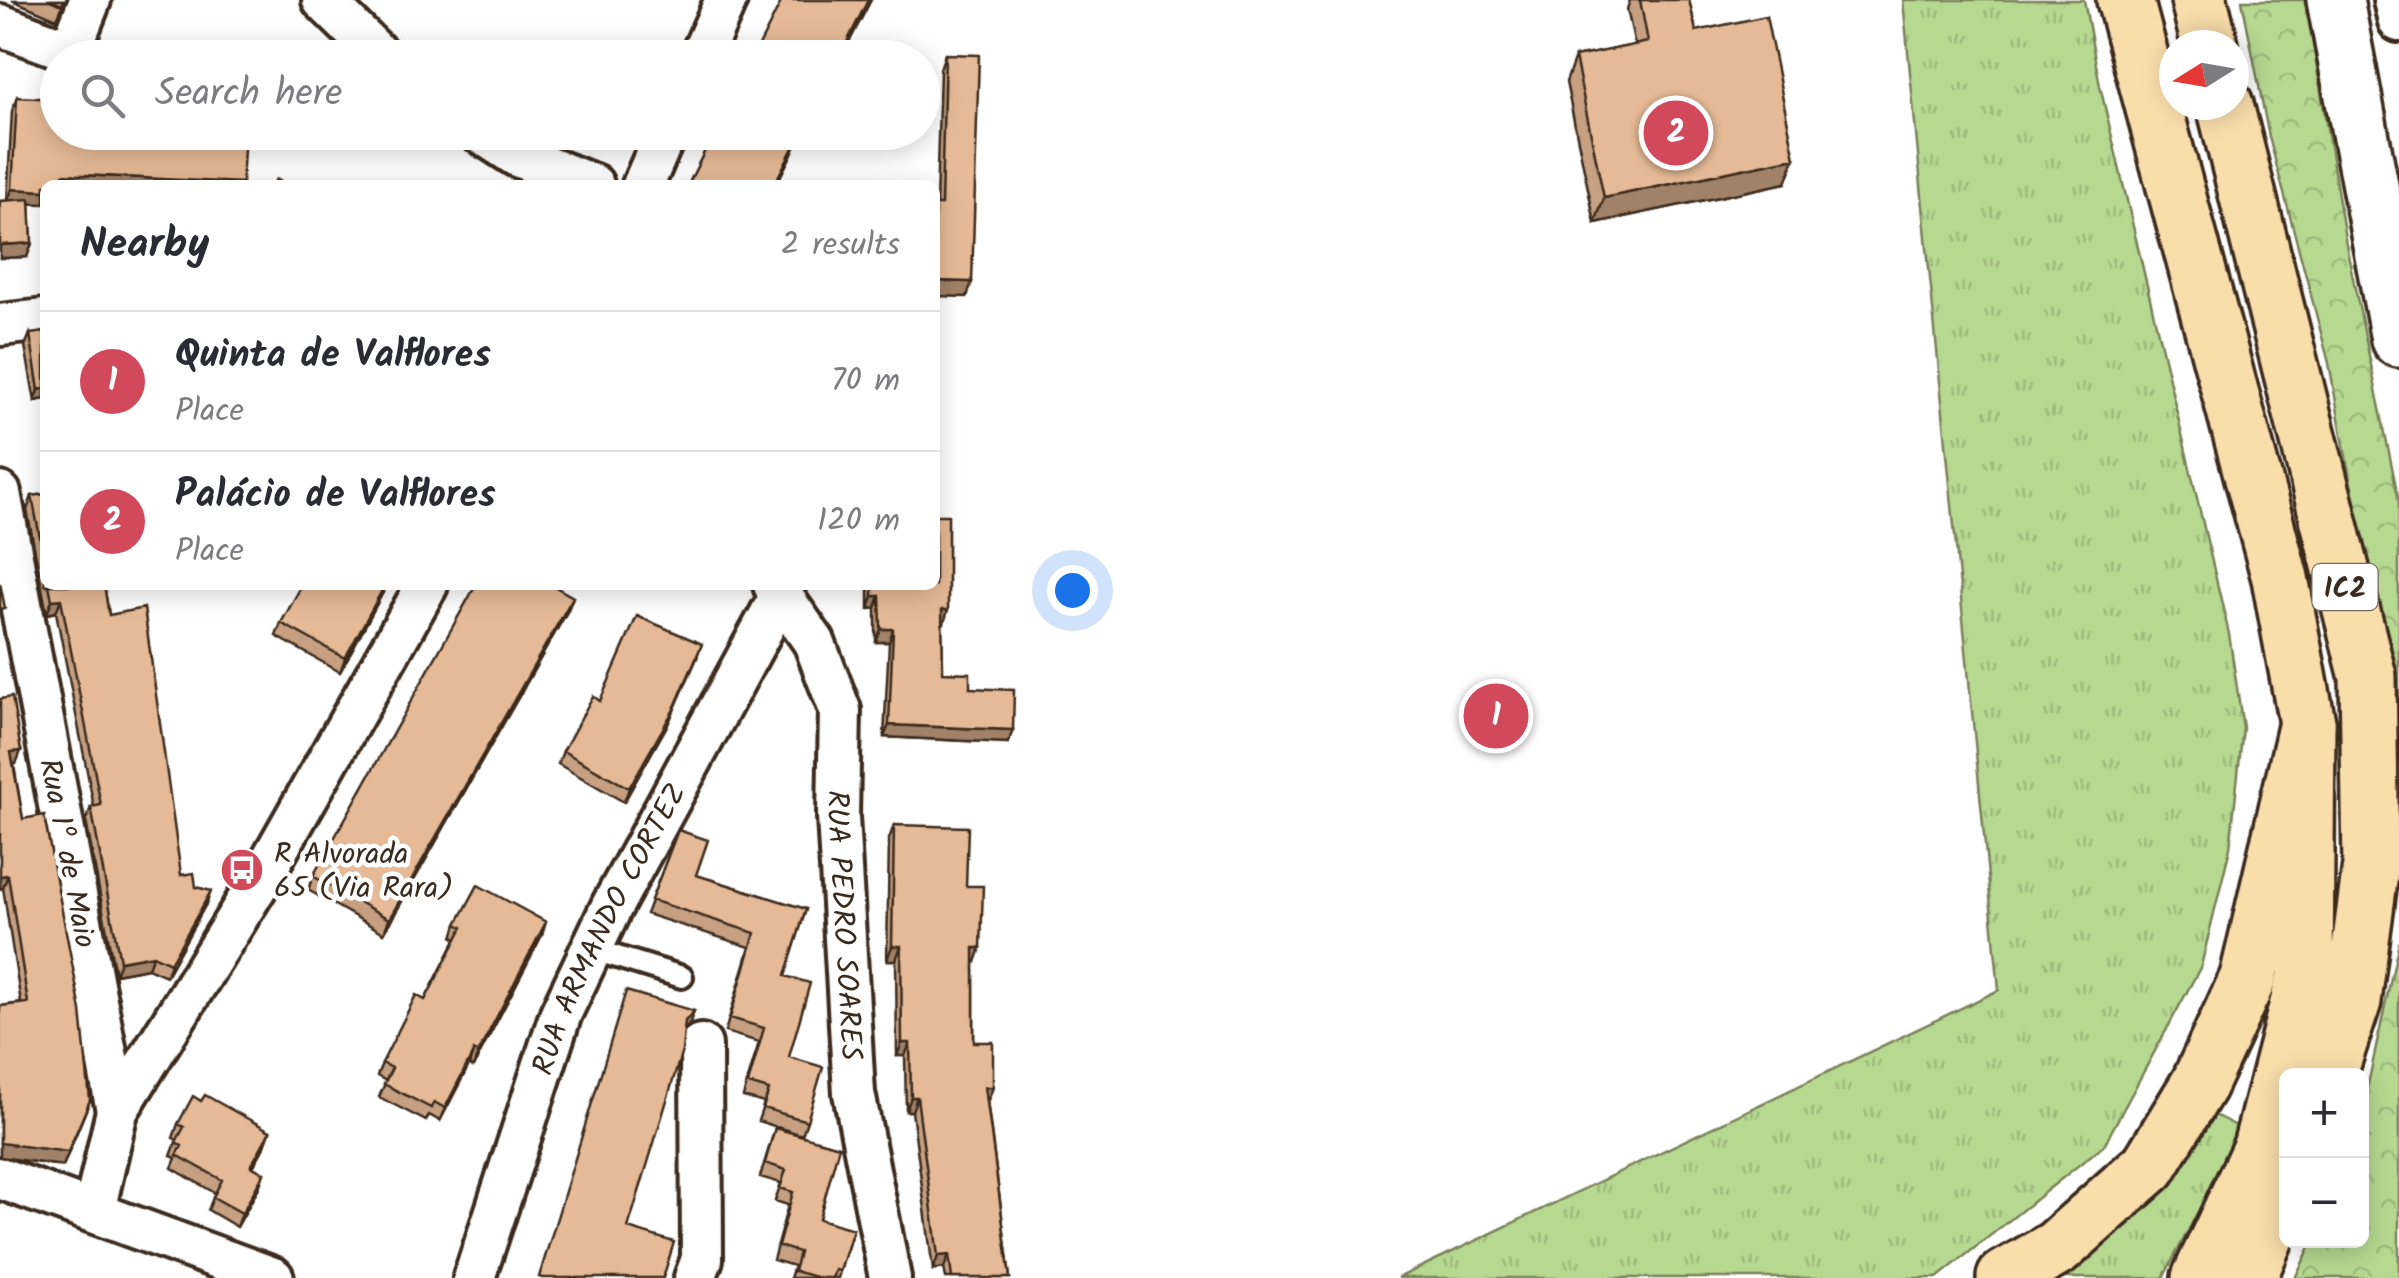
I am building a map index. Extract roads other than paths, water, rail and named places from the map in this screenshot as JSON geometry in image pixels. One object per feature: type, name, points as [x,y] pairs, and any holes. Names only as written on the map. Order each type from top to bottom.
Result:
[{"type":"highway","name":"IC2","points":[[2126,0],[2280,578],[2306,723],[2305,977],[2261,1148],[2200,1278]]},
{"type":"highway","points":[[2198,0],[2206,30]]},
{"type":"highway","name":"IC2","points":[[2229,120],[2368,677],[2371,865],[2353,1001],[2331,1068]]},
{"type":"highway","points":[[2005,1278],[2057,1248],[2150,1166],[2200,1084],[2248,978],[2306,723]]},
{"type":"highway","points":[[2248,1278],[2279,1205]]},
{"type":"main road","points":[[2335,0],[2399,339]]},
{"type":"street","points":[[74,40],[90,0]]},
{"type":"street","points":[[323,0],[364,40]]},
{"type":"street","points":[[708,40],[726,0]]},
{"type":"street","points":[[2394,0],[2399,20]]},
{"type":"street","points":[[0,25],[40,40]]},
{"type":"street","points":[[508,150],[581,180]]},
{"type":"street","points":[[645,180],[658,150]]},
{"type":"street","points":[[0,324],[40,320]]},
{"type":"street","name":"Rua 1º de Maio","points":[[0,493],[117,1111],[94,1212]]},
{"type":"street","points":[[117,1111],[258,884],[424,590]]},
{"type":"street","name":"RUA ARMANDO CORTEZ","points":[[474,1278],[561,1013],[777,590]]},
{"type":"street","name":"RUA PEDRO SOARES","points":[[777,590],[814,642],[840,710],[838,816],[854,1093],[890,1278]]},
{"type":"street","points":[[695,1278],[702,1259],[701,1044]]},
{"type":"street","points":[[0,1178],[273,1278]]},
{"type":"lane","points":[[592,949],[682,977]]},
{"type":"place","name":"Palácio de Valflores","points":[[1676,133]]},
{"type":"place","name":"Quinta de Valflores","points":[[1496,716]]},
{"type":"place","name":"R Alvorada 65 (Via Rara)","points":[[242,870]]}]
